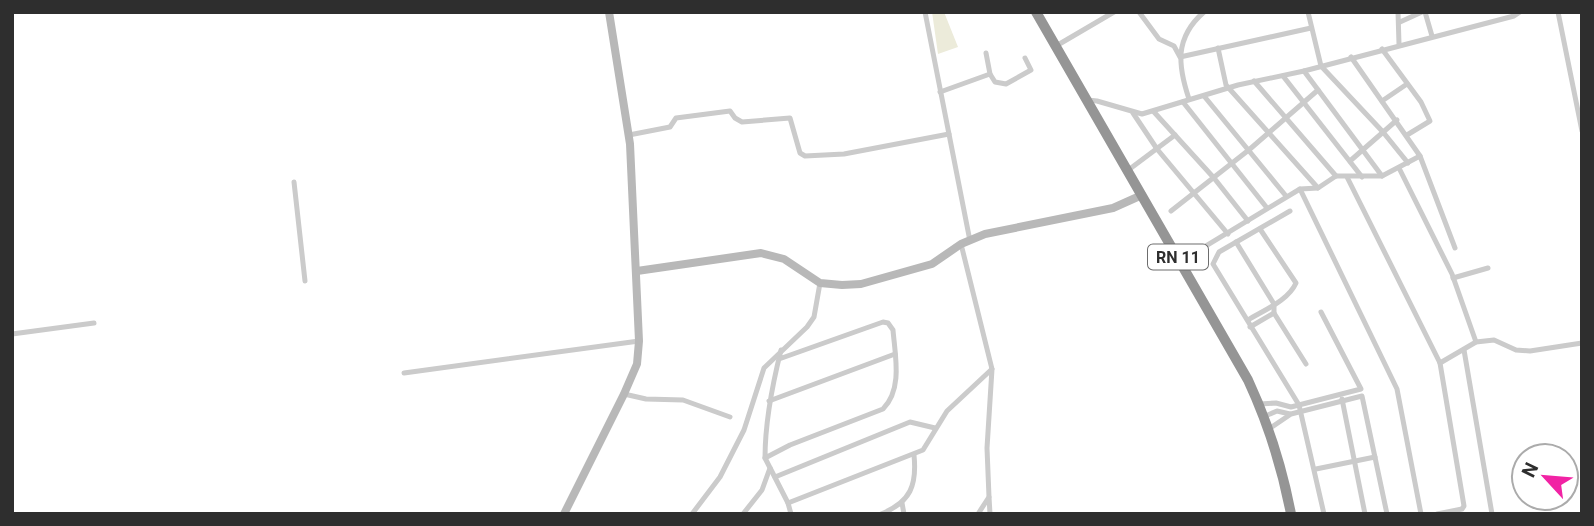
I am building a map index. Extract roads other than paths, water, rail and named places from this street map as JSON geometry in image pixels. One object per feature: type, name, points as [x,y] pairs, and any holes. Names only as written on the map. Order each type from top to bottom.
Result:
[{"type":"highway","name":"RN 11","points":[[1036,12],[1181,261],[1259,404],[1282,467],[1291,514]]},
{"type":"main road","points":[[564,514],[637,364],[637,271],[629,135],[609,12]]},
{"type":"main road","points":[[637,271],[761,253],[784,259],[820,283],[861,284],[932,264],[965,242],[985,234],[1112,208],[1142,195]]},
{"type":"street","points":[[925,12],[949,134],[965,242],[992,369],[987,424],[990,514]]},
{"type":"street","points":[[1056,47],[1114,12]]},
{"type":"street","points":[[1139,12],[1159,39],[1174,46],[1180,57]]},
{"type":"street","points":[[1204,12],[1197,15],[1184,40],[1180,57],[1186,101],[1268,208]]},
{"type":"street","points":[[1308,12],[1321,66],[1408,163]]},
{"type":"street","points":[[1398,12],[1399,44]]},
{"type":"street","points":[[1088,100],[1133,113],[1154,112],[1230,87],[1304,71],[1501,16],[1514,16],[1520,12]]},
{"type":"street","points":[[1558,12],[1582,131]]},
{"type":"street","points":[[1400,22],[1420,13],[1432,36]]},
{"type":"street","points":[[1180,57],[1311,28]]},
{"type":"street","points":[[1218,48],[1226,85],[1318,188]]},
{"type":"street","points":[[1382,49],[1421,102],[1430,121],[1407,135]]},
{"type":"street","points":[[986,53],[990,74],[995,82],[1006,84],[1031,70],[1025,58]]},
{"type":"street","points":[[1351,57],[1420,156],[1455,248]]},
{"type":"street","points":[[1304,71],[1382,176]]},
{"type":"street","points":[[940,92],[990,74]]},
{"type":"street","points":[[1283,76],[1362,177]]},
{"type":"street","points":[[1254,81],[1336,176]]},
{"type":"street","points":[[1382,101],[1407,84]]},
{"type":"street","points":[[1171,211],[1250,149],[1318,90]]},
{"type":"street","points":[[1204,96],[1286,196]]},
{"type":"street","points":[[629,135],[670,127],[676,118],[730,111],[742,122],[790,118],[800,153],[805,156],[844,154],[949,134]]},
{"type":"street","points":[[1154,112],[1248,220]]},
{"type":"street","points":[[1133,113],[1157,149],[1228,234]]},
{"type":"street","points":[[1350,161],[1397,120]]},
{"type":"street","points":[[1127,171],[1175,135]]},
{"type":"street","points":[[1181,261],[1300,189],[1318,188],[1336,176],[1382,176],[1420,156]]},
{"type":"street","points":[[1399,168],[1453,278],[1476,342]]},
{"type":"street","points":[[1348,177],[1440,363],[1464,506],[1462,509],[1437,514]]},
{"type":"street","points":[[293,182],[305,281]]},
{"type":"street","points":[[1300,189],[1397,389],[1421,514]]},
{"type":"street","points":[[1290,211],[1219,252],[1213,264],[1300,408],[1324,514]]},
{"type":"street","points":[[1249,324],[1292,292],[1296,283],[1260,229]]},
{"type":"street","points":[[1237,242],[1274,304],[1274,313],[1306,364]]},
{"type":"street","points":[[1453,278],[1488,268]]},
{"type":"street","points":[[692,514],[720,477],[744,430],[764,368],[814,317],[820,283]]},
{"type":"street","points":[[1300,408],[1360,389],[1321,312]]},
{"type":"street","points":[[1249,324],[1274,313]]},
{"type":"street","points":[[765,458],[790,445],[883,408],[889,403],[896,385],[891,326],[883,322],[779,359]]},
{"type":"street","points":[[12,334],[94,323]]},
{"type":"street","points":[[1440,363],[1476,342],[1494,340],[1517,350],[1530,351],[1582,343]]},
{"type":"street","points":[[404,373],[639,341]]},
{"type":"street","points":[[781,350],[769,401],[765,458],[791,514]]},
{"type":"street","points":[[1464,350],[1492,514]]},
{"type":"street","points":[[769,401],[895,354]]},
{"type":"street","points":[[788,503],[923,450],[947,411],[992,369]]},
{"type":"street","points":[[624,394],[646,399],[683,400],[730,417]]},
{"type":"street","points":[[1263,417],[1277,411],[1362,396],[1387,514]]},
{"type":"street","points":[[1342,399],[1365,514]]},
{"type":"street","points":[[1259,404],[1276,403],[1291,410]]},
{"type":"street","points":[[1268,429],[1291,410]]},
{"type":"street","points":[[775,477],[910,422],[935,428]]},
{"type":"street","points":[[881,514],[902,503],[916,476],[914,455]]},
{"type":"street","points":[[1315,469],[1375,457]]},
{"type":"street","points":[[743,514],[762,490],[770,468]]},
{"type":"street","points":[[978,514],[989,497]]},
{"type":"street","points":[[902,503],[904,514]]}]
